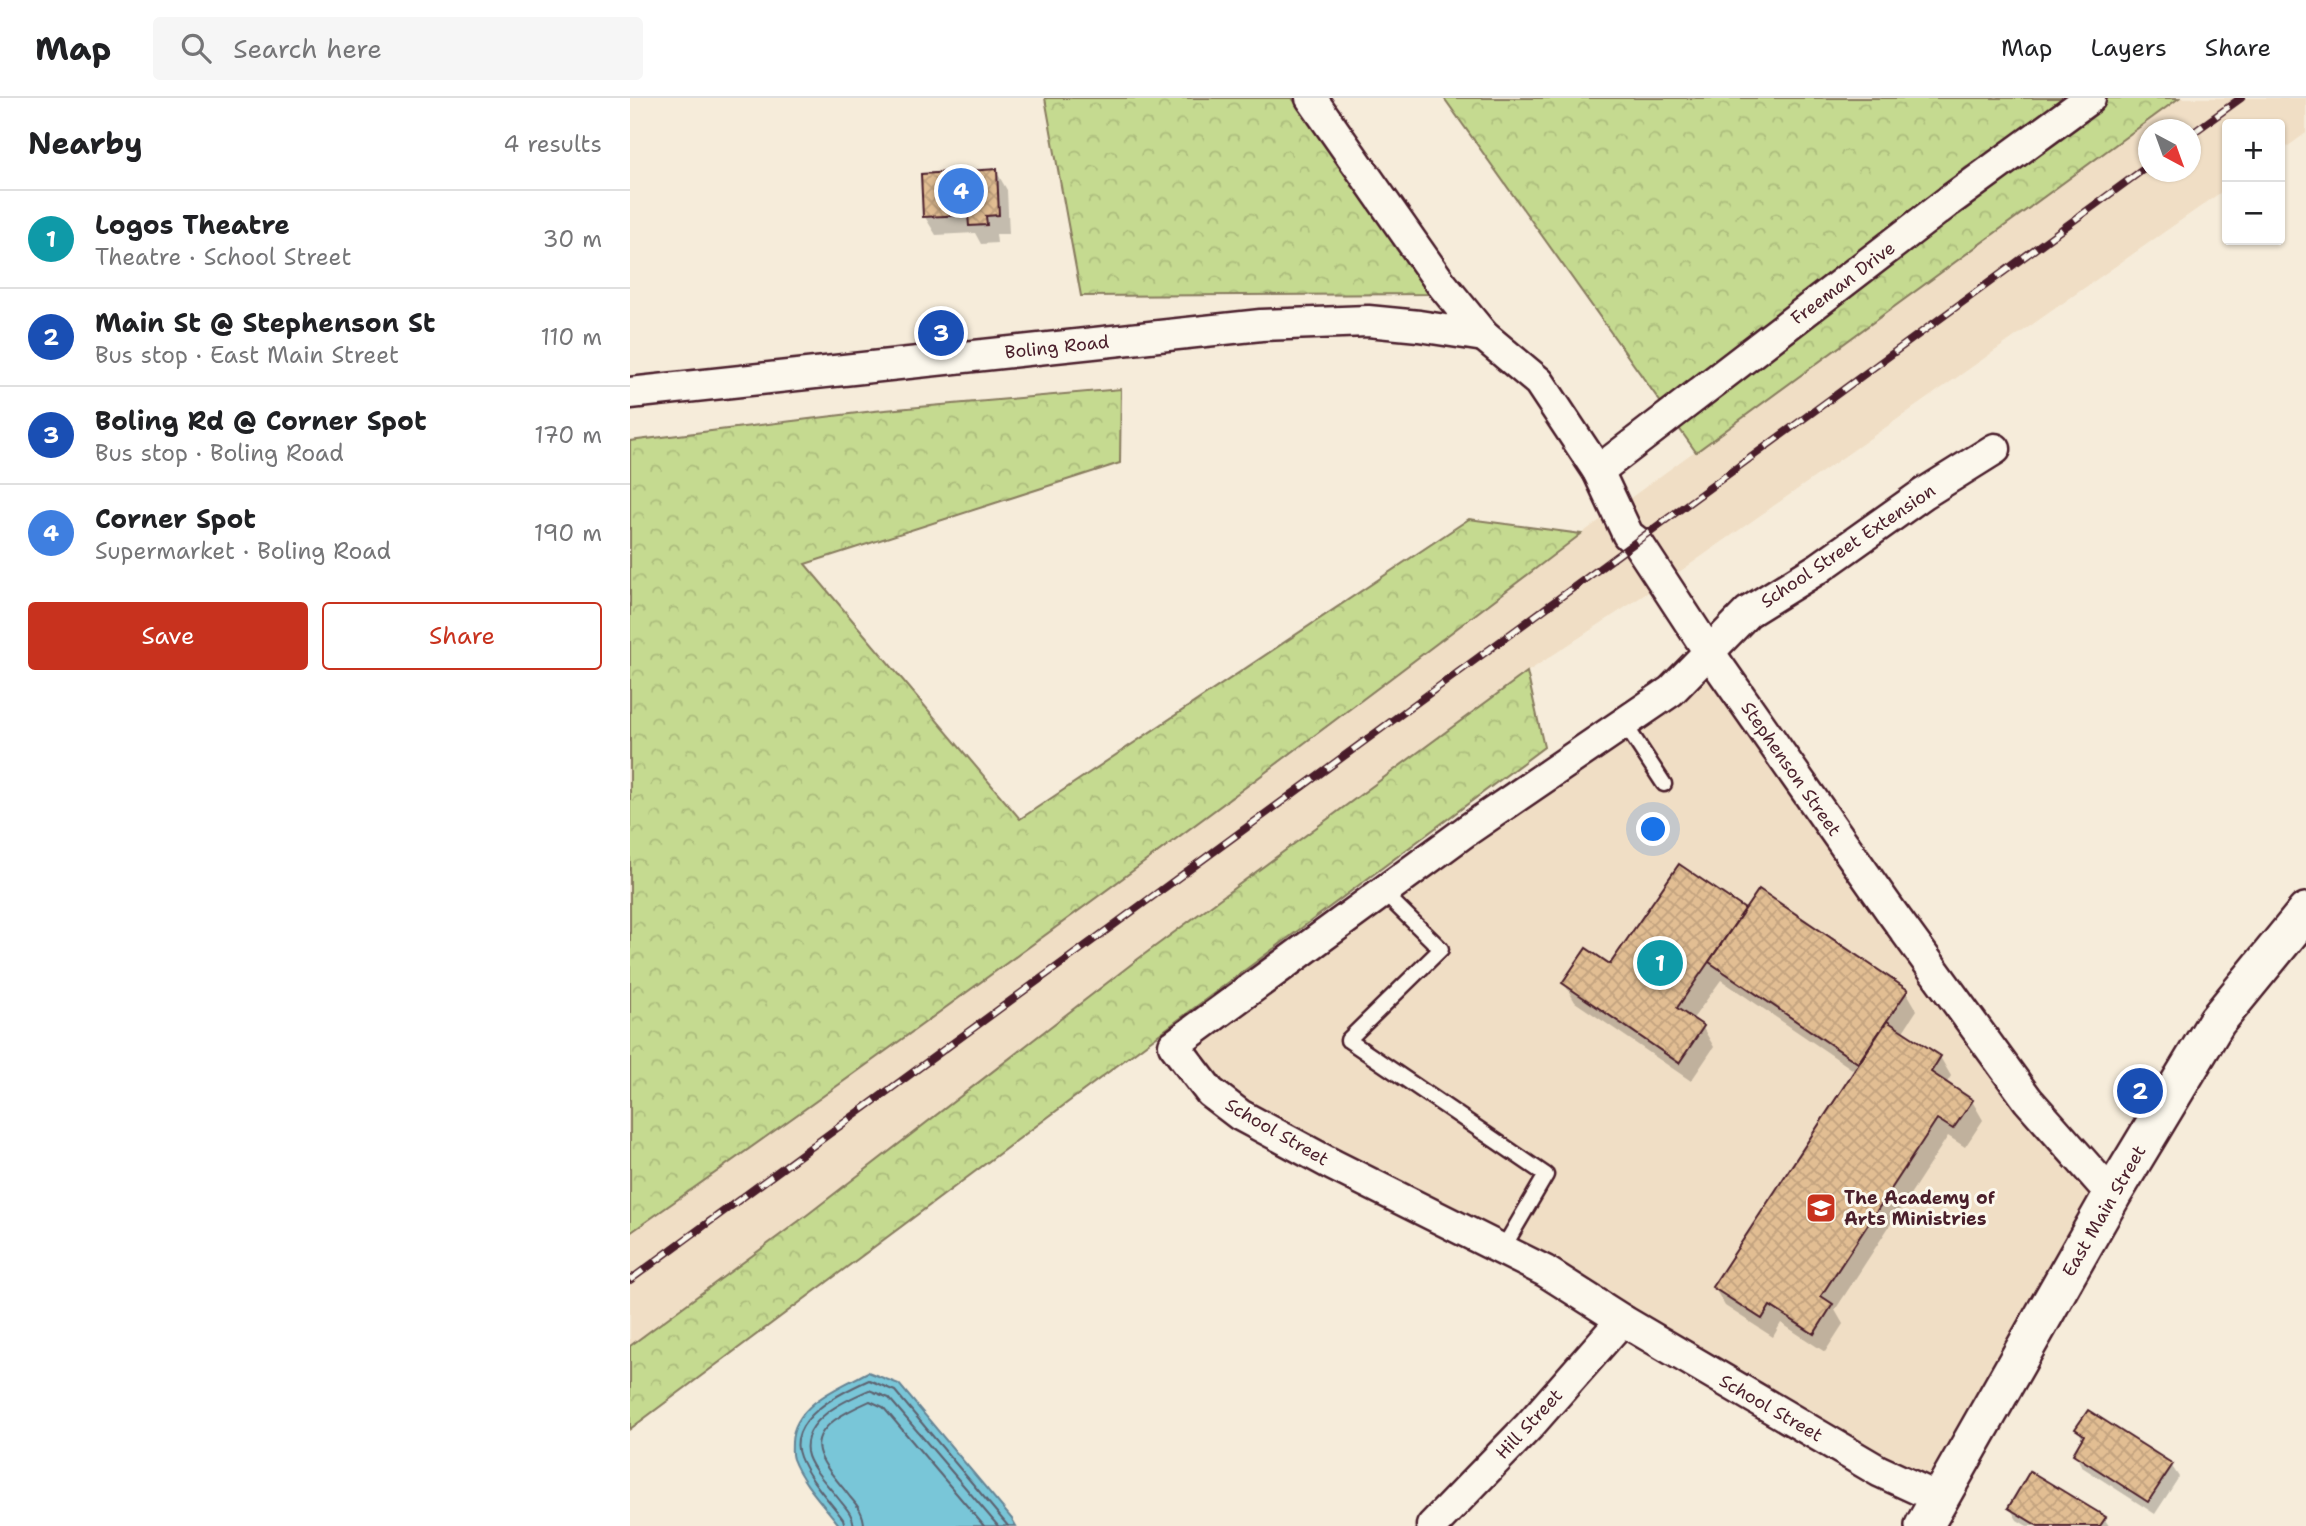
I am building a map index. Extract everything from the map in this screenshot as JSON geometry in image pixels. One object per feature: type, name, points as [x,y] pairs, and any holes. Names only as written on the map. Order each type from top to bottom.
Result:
[{"type":"street","name":"Stephenson Street","points":[[1311,98],[1440,282],[1484,337],[1539,382],[1598,471],[1628,535],[1637,542],[1709,652],[1890,910],[2028,1100],[2112,1195]]},
{"type":"street","name":"Freeman Drive","points":[[1598,471],[1950,201],[2090,98]]},
{"type":"street","name":"Boling Road","points":[[630,393],[1261,325],[1368,321],[1484,337]]},
{"type":"street","name":"School Street Extension","points":[[1709,652],[1748,612],[1819,568],[1923,494],[1995,449]]},
{"type":"street","name":"School Street","points":[[1709,652],[1671,691],[1466,831],[1174,1045],[1210,1092],[1240,1115],[1333,1165],[1545,1271],[1622,1320],[1879,1471],[1932,1513]]},
{"type":"street","name":"East Main Street","points":[[1932,1513],[2112,1195],[2217,1021],[2306,912]]},
{"type":"street","name":"Hill Street","points":[[1432,1526],[1529,1426],[1622,1320]]},
{"type":"lane","points":[[1624,723],[1664,784]]},
{"type":"lane","points":[[1383,892],[1441,949],[1348,1040],[1546,1175],[1502,1250]]},
{"type":"shaded area","points":[[2179,98],[2306,98],[2306,133],[2285,148],[2285,119],[2222,119],[2222,192],[1685,568],[1527,672],[1138,959],[807,1215],[630,1346],[630,1233],[786,1124],[1292,754],[1581,534],[2138,128],[2138,182],[2201,182],[2201,119],[2150,119]]},
{"type":"shaded area","points":[[1709,652],[2112,1195],[1940,1499],[1240,1115],[1174,1045]]},
{"type":"green space","points":[[1045,98],[1292,98],[1431,294],[1081,296]]},
{"type":"green space","points":[[1444,98],[2179,98],[2150,119],[2138,119],[2138,128],[1696,452]]},
{"type":"green space","points":[[1121,389],[1120,463],[805,564],[1020,819],[1469,519],[1581,534],[1109,888],[630,1233],[630,441],[874,411]]},
{"type":"green space","points":[[1527,672],[1544,747],[630,1429],[630,1346],[807,1215],[1138,959]]},
{"type":"water","points":[[868,1372],[899,1384],[1016,1526],[840,1526],[802,1477],[793,1459],[792,1442],[795,1429],[809,1407],[831,1391]]},
{"type":"building","points":[[997,169],[999,215],[986,216],[987,225],[969,226],[968,215],[923,217],[921,174]]},
{"type":"building","points":[[1679,864],[1745,909],[1677,1008],[1704,1026],[1679,1063],[1562,983],[1586,948],[1610,964]]},
{"type":"building","points":[[1759,889],[1908,990],[1858,1063],[1709,962]]},
{"type":"building","name":"The Academy of Arts Ministries","points":[[1887,1021],[1941,1056],[1931,1072],[1973,1100],[1953,1129],[1937,1119],[1821,1296],[1833,1304],[1814,1334],[1770,1306],[1762,1319],[1712,1287]]},
{"type":"building","points":[[2088,1410],[2173,1464],[2148,1502],[2073,1454],[2084,1435],[2075,1429]]},
{"type":"building","points":[[2030,1471],[2106,1517],[2100,1526],[2038,1526],[2008,1508]]},
{"type":"railway","points":[[2201,127],[2241,98]]},
{"type":"railway","points":[[630,1280],[2138,173]]},
{"type":"place","name":"Corner Spot","points":[[961,191]]},
{"type":"place","name":"Boling Rd @ Corner Spot","points":[[941,333]]},
{"type":"place","name":"Logos Theatre","points":[[1660,963]]},
{"type":"place","name":"Main St @ Stephenson St","points":[[2140,1091]]},
{"type":"place","name":"The Academy of Arts Ministries","points":[[1821,1208]]}]
